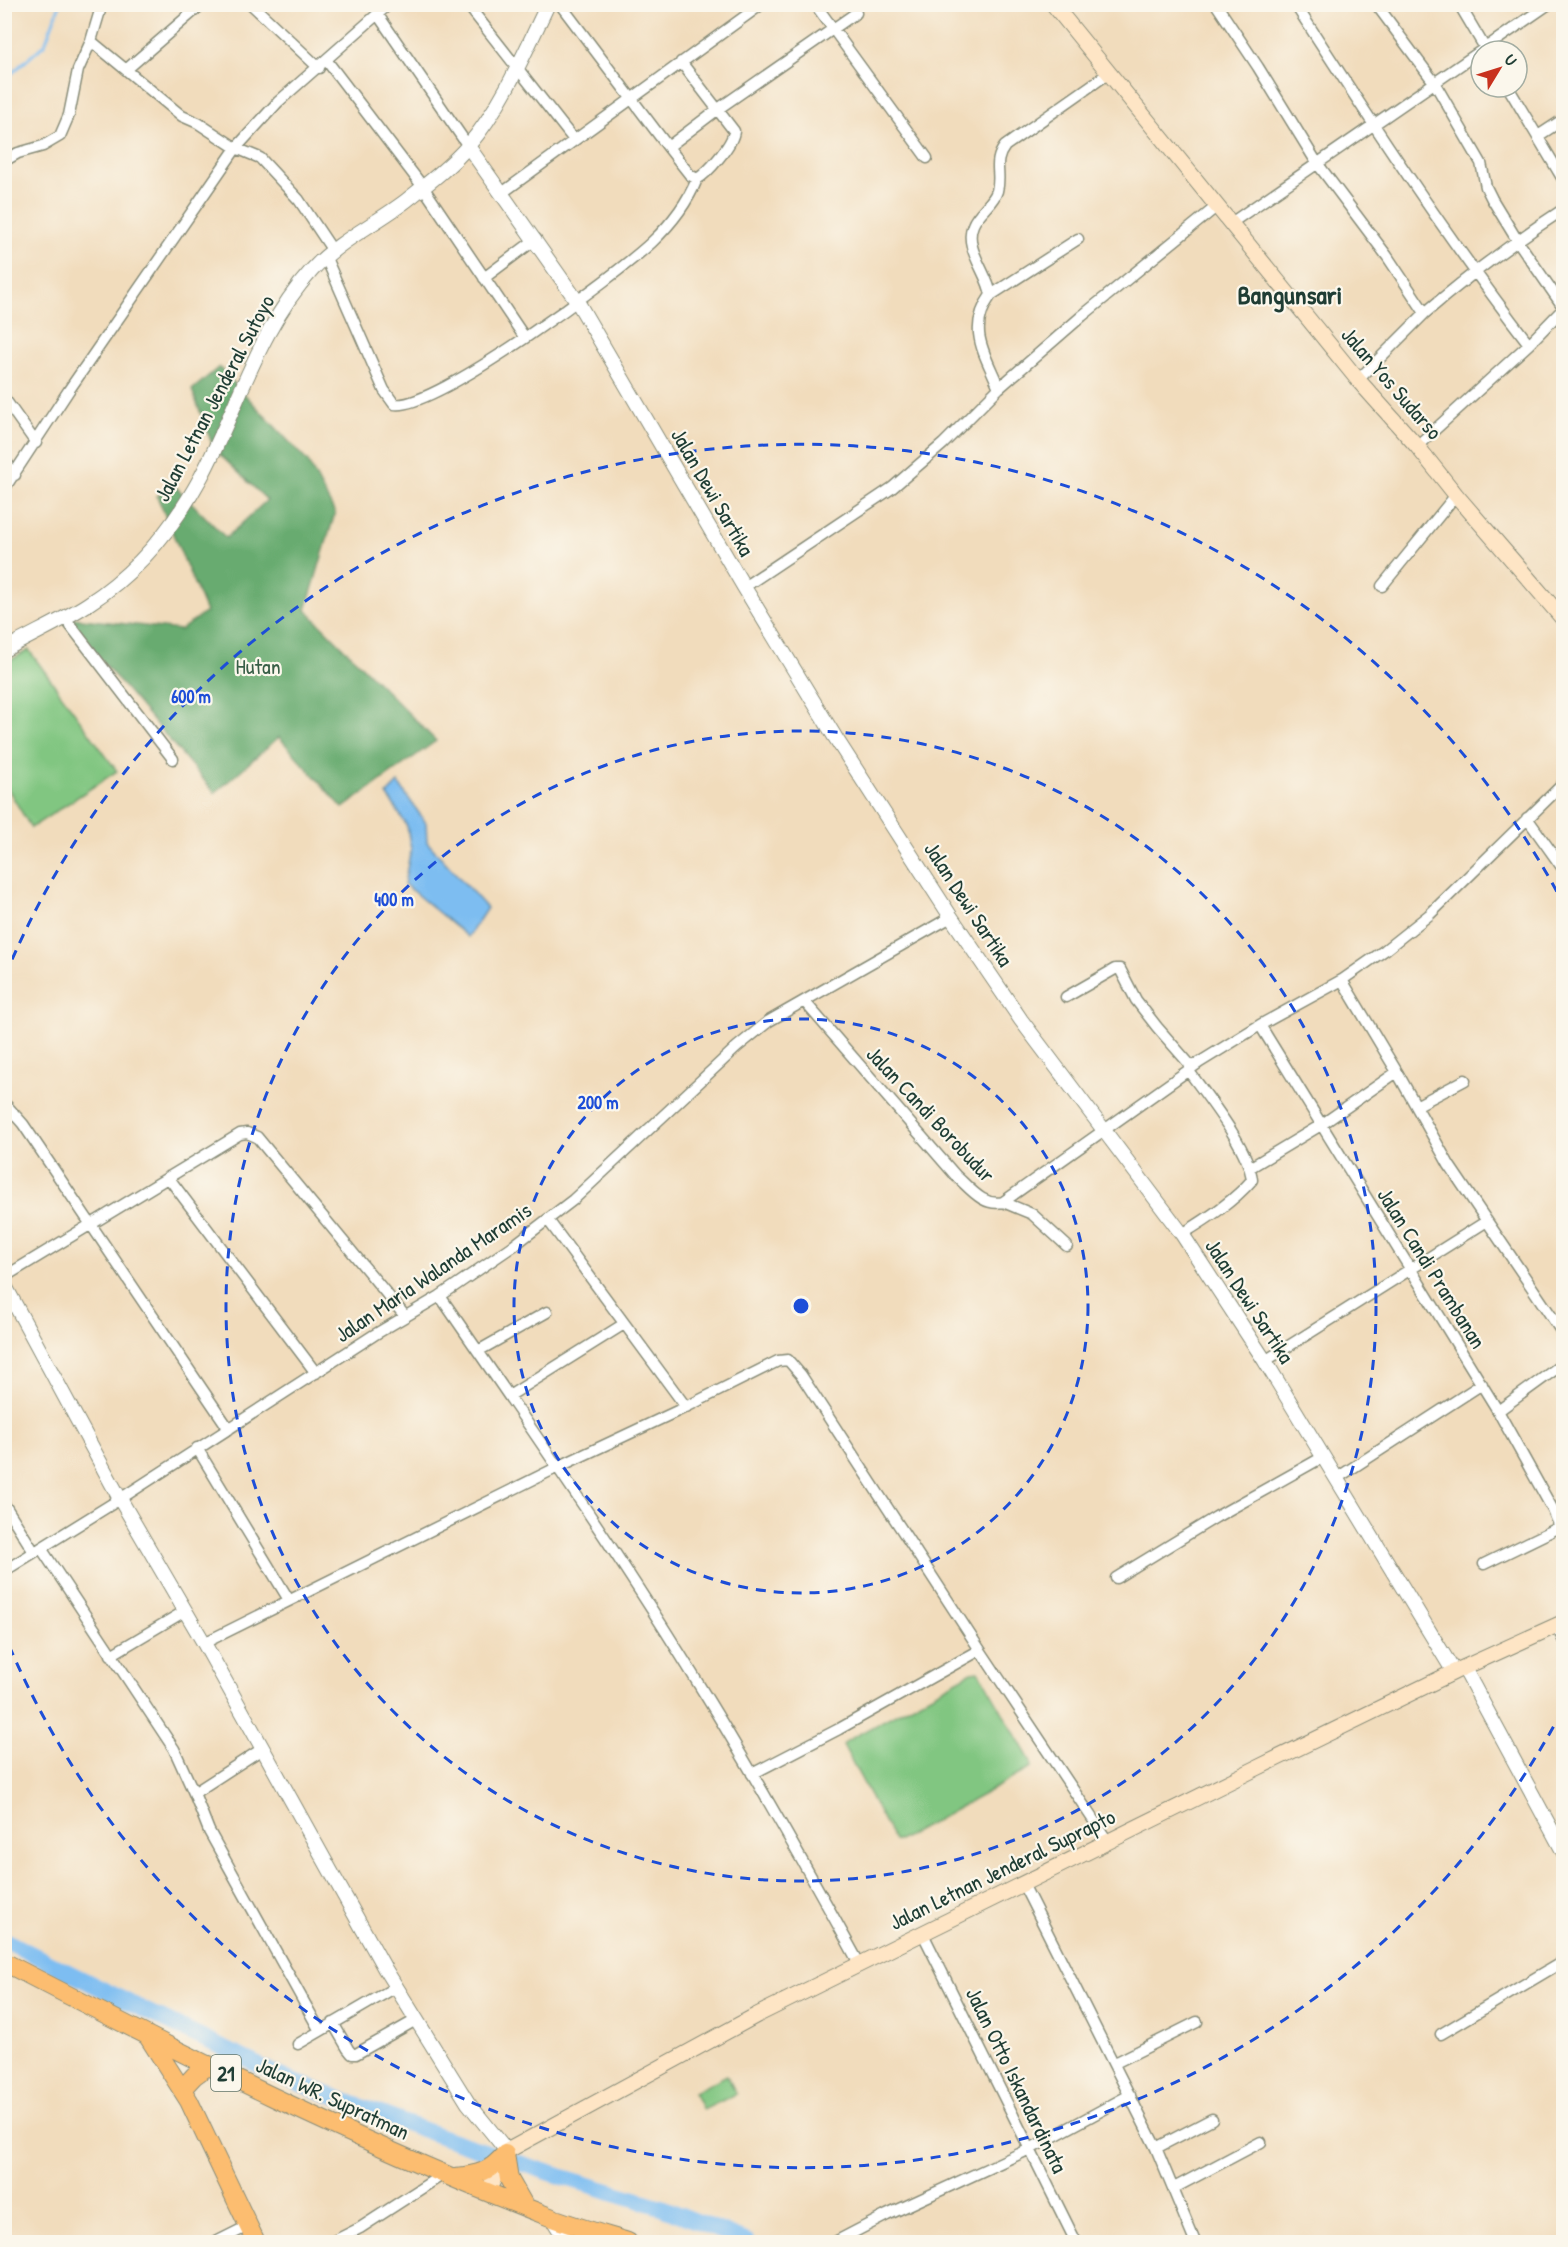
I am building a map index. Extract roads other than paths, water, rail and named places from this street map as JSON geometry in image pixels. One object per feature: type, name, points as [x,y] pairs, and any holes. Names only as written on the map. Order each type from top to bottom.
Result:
[{"type":"highway","name":"Jalan WR. Supratman","points":[[4,1962],[311,2116],[446,2176]]},
{"type":"highway","points":[[147,2034],[182,2089],[256,2242]]},
{"type":"highway","points":[[182,2089],[209,2065]]},
{"type":"highway","points":[[446,2176],[470,2176],[484,2172],[505,2157]]},
{"type":"highway","points":[[505,2157],[509,2179],[525,2206]]},
{"type":"highway","name":"21","points":[[446,2176],[552,2218],[628,2242]]},
{"type":"main road","name":"Jalan Yos Sudarso","points":[[1053,4],[1358,380],[1417,446],[1563,620]]},
{"type":"main road","name":"Jalan Letnan Jenderal Suprapto","points":[[505,2157],[757,2015],[1459,1670],[1560,1624]]},
{"type":"main road","points":[[488,2191],[505,2157]]},
{"type":"street","points":[[4,161],[18,153],[43,146],[60,136],[69,115],[78,70],[91,41],[102,4]]},
{"type":"street","points":[[127,69],[202,4]]},
{"type":"street","points":[[251,4],[323,64],[423,188],[525,338]]},
{"type":"street","points":[[4,489],[69,390],[236,148],[278,102],[389,4]]},
{"type":"street","points":[[467,4],[574,140]]},
{"type":"street","name":"Jalan Letnan Jenderal Sutoyo","points":[[4,650],[87,604],[127,575],[146,555],[174,520],[201,477],[261,345],[293,293],[313,268],[329,254],[423,188],[468,146],[497,104],[517,69],[548,4]]},
{"type":"street","points":[[560,4],[668,147],[690,175],[697,179]]},
{"type":"street","points":[[815,4],[927,158]]},
{"type":"street","points":[[1216,4],[1317,163],[1387,256],[1425,313]]},
{"type":"street","points":[[1294,4],[1474,272],[1529,344]]},
{"type":"street","points":[[1376,4],[1434,82],[1481,163],[1486,187],[1517,240],[1563,308],[1529,344],[1417,446]]},
{"type":"street","points":[[1459,4],[1480,39]]},
{"type":"street","points":[[1500,39],[1550,4]]},
{"type":"street","points":[[502,194],[754,7]]},
{"type":"street","points":[[668,147],[718,109],[856,13]]},
{"type":"street","points":[[378,15],[468,146]]},
{"type":"street","points":[[91,41],[182,116],[198,123],[236,148],[260,158],[299,200],[329,254],[384,390],[394,404],[409,404],[451,384],[489,362],[616,272],[659,235],[689,198],[697,179],[715,161],[734,135],[734,131],[681,62]]},
{"type":"street","points":[[1231,223],[1469,60]]},
{"type":"street","points":[[991,295],[973,247],[971,228],[996,193],[997,160],[1000,153],[1016,137],[1109,73]]},
{"type":"street","points":[[1516,99],[1563,181]]},
{"type":"street","points":[[1538,136],[1563,119]]},
{"type":"street","name":"Jalan Dewi Sartika","points":[[468,146],[536,239],[577,301],[744,587],[835,737],[951,917],[1021,1020],[1102,1131],[1182,1234],[1265,1361],[1336,1478],[1459,1670],[1563,1853]]},
{"type":"street","points":[[744,587],[892,488],[943,444],[999,388],[1082,316],[1216,207]]},
{"type":"street","points":[[1358,380],[1425,313],[1474,272],[1563,209]]},
{"type":"street","points":[[999,388],[978,334],[980,315],[991,295],[1078,238]]},
{"type":"street","points":[[484,278],[536,239]]},
{"type":"street","points":[[4,398],[36,443]]},
{"type":"street","points":[[4,459],[15,474]]},
{"type":"street","points":[[1382,586],[1456,495]]},
{"type":"street","points":[[64,617],[173,759]]},
{"type":"street","name":"Jalan Candi Borobudur","points":[[804,1001],[956,1176],[990,1204],[1003,1202],[1190,1069],[1260,1025],[1342,980],[1385,950],[1429,915],[1563,783]]},
{"type":"street","points":[[1527,818],[1563,870]]},
{"type":"street","name":"Jalan Maria Walanda Maramis","points":[[4,1571],[316,1372],[440,1296],[548,1220],[609,1168],[737,1047],[770,1021],[951,917]]},
{"type":"street","points":[[1066,997],[1115,969],[1120,969],[1136,1000],[1190,1069],[1230,1129],[1251,1167],[1252,1180],[1243,1190],[1182,1234]]},
{"type":"street","points":[[1342,980],[1449,1165],[1563,1335]]},
{"type":"street","name":"Jalan Candi Prambanan","points":[[1260,1025],[1482,1384],[1527,1461],[1562,1532]]},
{"type":"street","points":[[1251,1167],[1321,1125],[1397,1072]]},
{"type":"street","points":[[1416,1106],[1465,1080]]},
{"type":"street","points":[[4,1107],[7,1106],[13,1111],[23,1124],[229,1429]]},
{"type":"street","points":[[4,1277],[240,1134],[247,1133],[257,1137],[405,1316]]},
{"type":"street","points":[[168,1177],[316,1372]]},
{"type":"street","points":[[1003,1202],[1032,1214],[1067,1246]]},
{"type":"street","points":[[548,1220],[686,1407]]},
{"type":"street","points":[[1265,1361],[1487,1221]]},
{"type":"street","points":[[4,1284],[120,1499],[204,1643],[396,1987],[468,2103],[505,2157]]},
{"type":"street","points":[[440,1296],[558,1467],[704,1693],[860,1965]]},
{"type":"street","points":[[478,1351],[547,1312]]},
{"type":"street","points":[[509,1396],[624,1324]]},
{"type":"street","points":[[204,1643],[778,1360],[788,1360],[801,1375],[1108,1842]]},
{"type":"street","points":[[1498,1411],[1563,1363]]},
{"type":"street","points":[[1336,1478],[1482,1384]]},
{"type":"street","points":[[197,1448],[289,1600]]},
{"type":"street","points":[[1116,1578],[1215,1517],[1323,1457]]},
{"type":"street","points":[[4,1504],[111,1655],[174,1749],[209,1831],[320,2031]]},
{"type":"street","points":[[1484,1564],[1562,1532]]},
{"type":"street","points":[[111,1655],[185,1611]]},
{"type":"street","points":[[1560,1624],[1563,1641]]},
{"type":"street","points":[[752,1774],[839,1729],[980,1650]]},
{"type":"street","points":[[194,1793],[262,1749]]},
{"type":"street","points":[[1023,1884],[1115,2062],[1174,2188],[1195,2242]]},
{"type":"street","name":"Jalan Otto Iskandardinata","points":[[923,1934],[1076,2242]]},
{"type":"street","points":[[1441,2034],[1563,1961]]},
{"type":"street","points":[[298,2044],[396,1987]]},
{"type":"street","points":[[333,2023],[352,2054],[360,2052],[416,2020]]},
{"type":"street","points":[[1115,2062],[1197,2022]]},
{"type":"street","points":[[836,2242],[886,2215],[1030,2150],[1130,2095]]},
{"type":"street","points":[[1156,2148],[1212,2119]]},
{"type":"street","points":[[1174,2188],[1261,2142]]},
{"type":"street","points":[[332,2242],[360,2228],[446,2176]]},
{"type":"street","points":[[552,2218],[567,2242]]},
{"type":"street","points":[[216,2242],[248,2226]]},
{"type":"street","points":[[577,2242],[602,2234]]},
{"type":"water","points":[[398,783],[426,823],[427,842],[487,908],[468,937],[404,884],[411,849],[407,826],[387,794]]},
{"type":"waterway","points":[[4,80],[45,44],[60,4]]},
{"type":"waterway","points":[[4,1940],[287,2079],[448,2139],[661,2207],[748,2242]]},
{"type":"district","name":"Bangunsari","points":[[1290,294]]},
{"type":"park label","name":"Hutan","points":[[258,666]]}]
